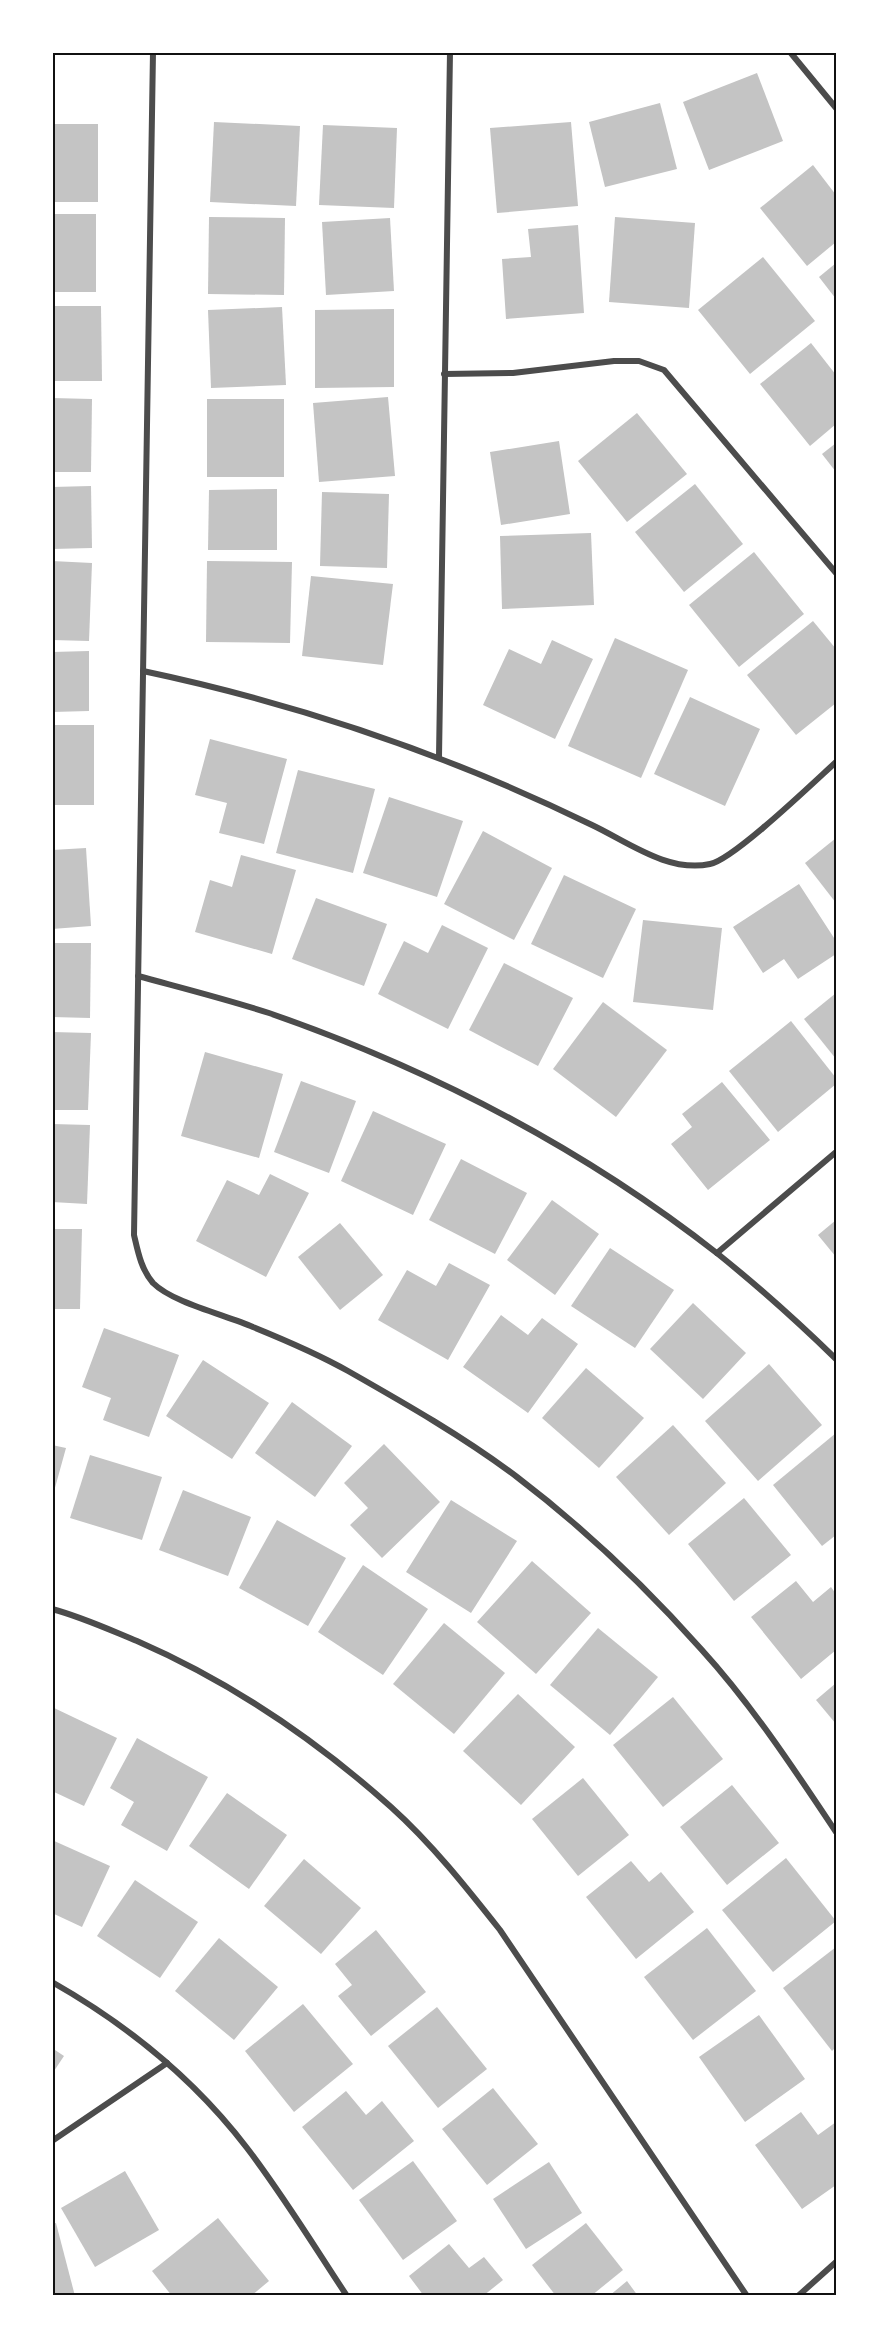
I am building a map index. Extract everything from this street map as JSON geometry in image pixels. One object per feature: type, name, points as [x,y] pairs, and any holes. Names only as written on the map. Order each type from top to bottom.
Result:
[{"type":"street","points":[[153,52],[134,1235],[139,1261],[154,1283],[176,1298],[253,1327],[345,1369],[433,1420],[517,1477],[610,1555],[702,1649],[766,1728],[837,1832]]},
{"type":"street","points":[[439,757],[450,52]]},
{"type":"street","points":[[790,52],[837,108]]},
{"type":"street","points":[[444,374],[513,372],[615,361],[639,361],[664,370],[837,573]]},
{"type":"street","points":[[143,670],[198,682],[317,715],[439,757],[535,797],[673,864],[711,864],[734,852],[837,762]]},
{"type":"street","points":[[138,976],[268,1013],[374,1053],[477,1101],[623,1186],[717,1253],[781,1306],[837,1359]]},
{"type":"street","points":[[717,1253],[837,1152]]},
{"type":"street","points":[[52,1609],[92,1622],[181,1660],[238,1691],[318,1746],[393,1808],[460,1879],[500,1930],[747,2295]]},
{"type":"street","points":[[52,1982],[90,2003],[135,2036],[210,2105],[247,2147],[347,2295]]},
{"type":"street","points":[[52,2140],[167,2063]]},
{"type":"street","points":[[798,2295],[837,2262]]},
{"type":"building","points":[[757,73],[783,141],[709,170],[683,102]]},
{"type":"building","points":[[660,103],[677,169],[605,187],[589,122]]},
{"type":"building","points":[[214,122],[300,126],[296,206],[210,202]]},
{"type":"building","points":[[571,122],[578,206],[497,213],[490,128]]},
{"type":"building","points":[[52,124],[98,124],[98,202],[52,202]]},
{"type":"building","points":[[323,125],[397,128],[394,208],[319,205]]},
{"type":"building","points":[[813,165],[836,195],[836,242],[807,266],[760,208]]},
{"type":"building","points":[[52,214],[96,214],[96,292],[52,292]]},
{"type":"building","points":[[209,217],[285,218],[284,295],[208,294]]},
{"type":"building","points":[[615,217],[695,223],[689,308],[609,302]]},
{"type":"building","points":[[390,218],[394,291],[326,295],[322,222]]},
{"type":"building","points":[[578,225],[584,313],[506,319],[502,259],[531,257],[528,229]]},
{"type":"building","points":[[763,257],[815,321],[750,374],[698,310]]},
{"type":"building","points":[[836,263],[836,299],[819,277]]},
{"type":"building","points":[[52,306],[101,306],[102,381],[52,381]]},
{"type":"building","points":[[282,307],[286,385],[211,388],[208,310]]},
{"type":"building","points":[[394,309],[394,387],[315,388],[315,310]]},
{"type":"building","points":[[811,343],[836,375],[836,424],[810,446],[760,384]]},
{"type":"building","points":[[388,397],[395,476],[319,482],[313,403]]},
{"type":"building","points":[[52,398],[92,399],[91,472],[52,472]]},
{"type":"building","points":[[207,399],[284,399],[284,477],[207,477]]},
{"type":"building","points":[[637,413],[687,474],[627,522],[578,461]]},
{"type":"building","points":[[559,441],[570,514],[501,525],[490,452]]},
{"type":"building","points":[[836,443],[836,472],[822,454]]},
{"type":"building","points":[[695,484],[743,544],[684,592],[635,532]]},
{"type":"building","points":[[91,486],[92,548],[52,549],[52,487]]},
{"type":"building","points":[[277,489],[277,550],[208,550],[209,490]]},
{"type":"building","points":[[322,492],[389,494],[387,568],[320,566]]},
{"type":"building","points":[[591,533],[594,605],[502,609],[500,536]]},
{"type":"building","points":[[754,552],[804,614],[739,667],[689,605]]},
{"type":"building","points":[[52,561],[92,563],[89,641],[52,640]]},
{"type":"building","points":[[207,561],[292,562],[290,643],[206,642]]},
{"type":"building","points":[[311,576],[393,584],[383,665],[302,656]]},
{"type":"building","points":[[813,621],[836,649],[836,703],[796,735],[747,675]]},
{"type":"building","points":[[615,638],[688,670],[641,778],[568,746]]},
{"type":"building","points":[[552,640],[593,659],[555,739],[483,705],[509,649],[541,664]]},
{"type":"building","points":[[89,651],[89,711],[52,712],[52,652]]},
{"type":"building","points":[[690,697],[760,729],[725,806],[654,774]]},
{"type":"building","points":[[52,725],[94,725],[94,805],[52,805]]},
{"type":"building","points":[[210,739],[287,759],[264,844],[219,833],[227,803],[195,795]]},
{"type":"building","points":[[298,770],[375,789],[353,873],[276,853]]},
{"type":"building","points":[[389,797],[463,821],[437,897],[363,873]]},
{"type":"building","points":[[483,831],[552,868],[514,940],[444,904]]},
{"type":"building","points":[[836,838],[836,903],[805,863]]},
{"type":"building","points":[[86,848],[91,926],[52,929],[52,850]]},
{"type":"building","points":[[241,855],[296,870],[272,954],[195,932],[210,880],[232,887]]},
{"type":"building","points":[[564,875],[636,909],[603,978],[531,944]]},
{"type":"building","points":[[799,884],[836,941],[836,954],[798,979],[784,959],[763,973],[733,927]]},
{"type":"building","points":[[316,898],[387,924],[364,986],[292,959]]},
{"type":"building","points":[[643,920],[722,928],[713,1010],[633,1002]]},
{"type":"building","points":[[442,925],[488,948],[448,1029],[378,994],[404,941],[428,953]]},
{"type":"building","points":[[52,943],[91,943],[90,1018],[52,1017]]},
{"type":"building","points":[[504,963],[573,998],[538,1066],[469,1030]]},
{"type":"building","points":[[836,993],[836,1059],[804,1019]]},
{"type":"building","points":[[603,1002],[667,1050],[616,1117],[553,1069]]},
{"type":"building","points":[[791,1021],[836,1078],[836,1084],[778,1132],[729,1071]]},
{"type":"building","points":[[52,1032],[91,1033],[88,1110],[52,1110]]},
{"type":"building","points":[[205,1052],[283,1074],[259,1158],[181,1136]]},
{"type":"building","points":[[301,1081],[356,1101],[329,1173],[274,1152]]},
{"type":"building","points":[[722,1082],[770,1140],[708,1190],[671,1144],[692,1127],[682,1114]]},
{"type":"building","points":[[373,1111],[446,1144],[413,1215],[341,1181]]},
{"type":"building","points":[[52,1124],[90,1125],[87,1204],[52,1202]]},
{"type":"building","points":[[461,1159],[527,1193],[495,1254],[429,1220]]},
{"type":"building","points":[[270,1174],[309,1193],[266,1277],[196,1241],[227,1180],[259,1195]]},
{"type":"building","points":[[552,1200],[599,1234],[555,1295],[507,1260]]},
{"type":"building","points":[[836,1220],[836,1257],[818,1235]]},
{"type":"building","points":[[340,1223],[383,1275],[340,1310],[298,1257]]},
{"type":"building","points":[[52,1229],[82,1229],[80,1309],[52,1309]]},
{"type":"building","points":[[610,1248],[674,1290],[635,1348],[571,1306]]},
{"type":"building","points":[[449,1263],[490,1285],[448,1360],[378,1320],[407,1270],[436,1286]]},
{"type":"building","points":[[693,1303],[746,1353],[703,1399],[650,1349]]},
{"type":"building","points":[[501,1315],[528,1335],[542,1318],[578,1344],[528,1413],[463,1367]]},
{"type":"building","points":[[104,1328],[179,1355],[149,1437],[103,1420],[111,1398],[82,1387]]},
{"type":"building","points":[[203,1360],[269,1403],[232,1459],[166,1416]]},
{"type":"building","points":[[769,1364],[822,1425],[758,1481],[705,1421]]},
{"type":"building","points":[[586,1368],[644,1418],[599,1468],[542,1418]]},
{"type":"building","points":[[292,1402],[352,1446],[315,1497],[255,1453]]},
{"type":"building","points":[[673,1425],[726,1483],[669,1535],[616,1477]]},
{"type":"building","points":[[836,1433],[836,1535],[822,1546],[773,1485]]},
{"type":"building","points":[[384,1444],[440,1502],[382,1558],[350,1525],[368,1508],[344,1483]]},
{"type":"building","points":[[52,1445],[66,1448],[53,1495],[52,1495]]},
{"type":"building","points":[[90,1455],[162,1477],[142,1540],[70,1518]]},
{"type":"building","points":[[183,1490],[251,1517],[228,1576],[159,1550]]},
{"type":"building","points":[[744,1498],[791,1555],[734,1601],[688,1544]]},
{"type":"building","points":[[451,1500],[517,1541],[471,1613],[406,1572]]},
{"type":"building","points":[[277,1520],[346,1558],[308,1626],[239,1588]]},
{"type":"building","points":[[532,1561],[591,1613],[536,1674],[477,1622]]},
{"type":"building","points":[[363,1565],[428,1609],[383,1675],[318,1632]]},
{"type":"building","points":[[796,1581],[813,1602],[831,1587],[836,1594],[836,1650],[801,1679],[751,1617]]},
{"type":"building","points":[[444,1623],[505,1673],[454,1734],[393,1684]]},
{"type":"building","points":[[598,1628],[658,1677],[610,1735],[550,1685]]},
{"type":"building","points":[[836,1683],[836,1724],[816,1700]]},
{"type":"building","points":[[518,1694],[575,1747],[521,1805],[463,1751]]},
{"type":"building","points":[[673,1697],[723,1759],[663,1807],[613,1745]]},
{"type":"building","points":[[52,1707],[117,1738],[84,1806],[52,1791]]},
{"type":"building","points":[[137,1738],[208,1777],[167,1851],[121,1825],[134,1802],[110,1788]]},
{"type":"building","points":[[583,1778],[629,1835],[578,1876],[532,1819]]},
{"type":"building","points":[[732,1785],[779,1843],[727,1885],[680,1827]]},
{"type":"building","points":[[227,1793],[287,1835],[249,1889],[189,1846]]},
{"type":"building","points":[[52,1840],[110,1866],[82,1927],[52,1913]]},
{"type":"building","points":[[786,1858],[836,1921],[773,1972],[722,1910]]},
{"type":"building","points":[[304,1859],[361,1908],[321,1954],[264,1906]]},
{"type":"building","points":[[631,1861],[649,1882],[661,1872],[694,1912],[636,1959],[586,1897]]},
{"type":"building","points":[[135,1880],[198,1922],[160,1978],[97,1936]]},
{"type":"building","points":[[707,1928],[756,1991],[693,2040],[644,1977]]},
{"type":"building","points":[[376,1930],[426,1992],[371,2036],[338,1996],[352,1985],[335,1964]]},
{"type":"building","points":[[219,1938],[278,1987],[234,2040],[175,1991]]},
{"type":"building","points":[[836,1947],[836,2047],[832,2051],[783,1988]]},
{"type":"building","points":[[303,2004],[353,2064],[294,2112],[245,2051]]},
{"type":"building","points":[[437,2007],[487,2069],[438,2108],[388,2046]]},
{"type":"building","points":[[759,2015],[805,2079],[745,2122],[699,2057]]},
{"type":"building","points":[[52,2048],[64,2056],[52,2074]]},
{"type":"building","points":[[493,2088],[538,2144],[487,2185],[442,2129]]},
{"type":"building","points":[[346,2091],[366,2115],[382,2101],[414,2141],[353,2190],[302,2127]]},
{"type":"building","points":[[801,2112],[818,2135],[836,2122],[836,2185],[802,2209],[755,2145]]},
{"type":"building","points":[[413,2161],[457,2221],[403,2260],[359,2200]]},
{"type":"building","points":[[549,2162],[582,2213],[526,2249],[493,2199]]},
{"type":"building","points":[[125,2171],[159,2230],[95,2267],[61,2208]]},
{"type":"building","points":[[218,2218],[269,2281],[251,2296],[172,2296],[152,2271]]},
{"type":"building","points":[[56,2223],[75,2296],[52,2296],[52,2224]]},
{"type":"building","points":[[586,2223],[623,2270],[591,2296],[556,2296],[532,2265]]},
{"type":"building","points":[[449,2244],[469,2268],[484,2257],[503,2280],[483,2296],[424,2296],[409,2276]]},
{"type":"building","points":[[627,2281],[638,2296],[609,2296]]}]
